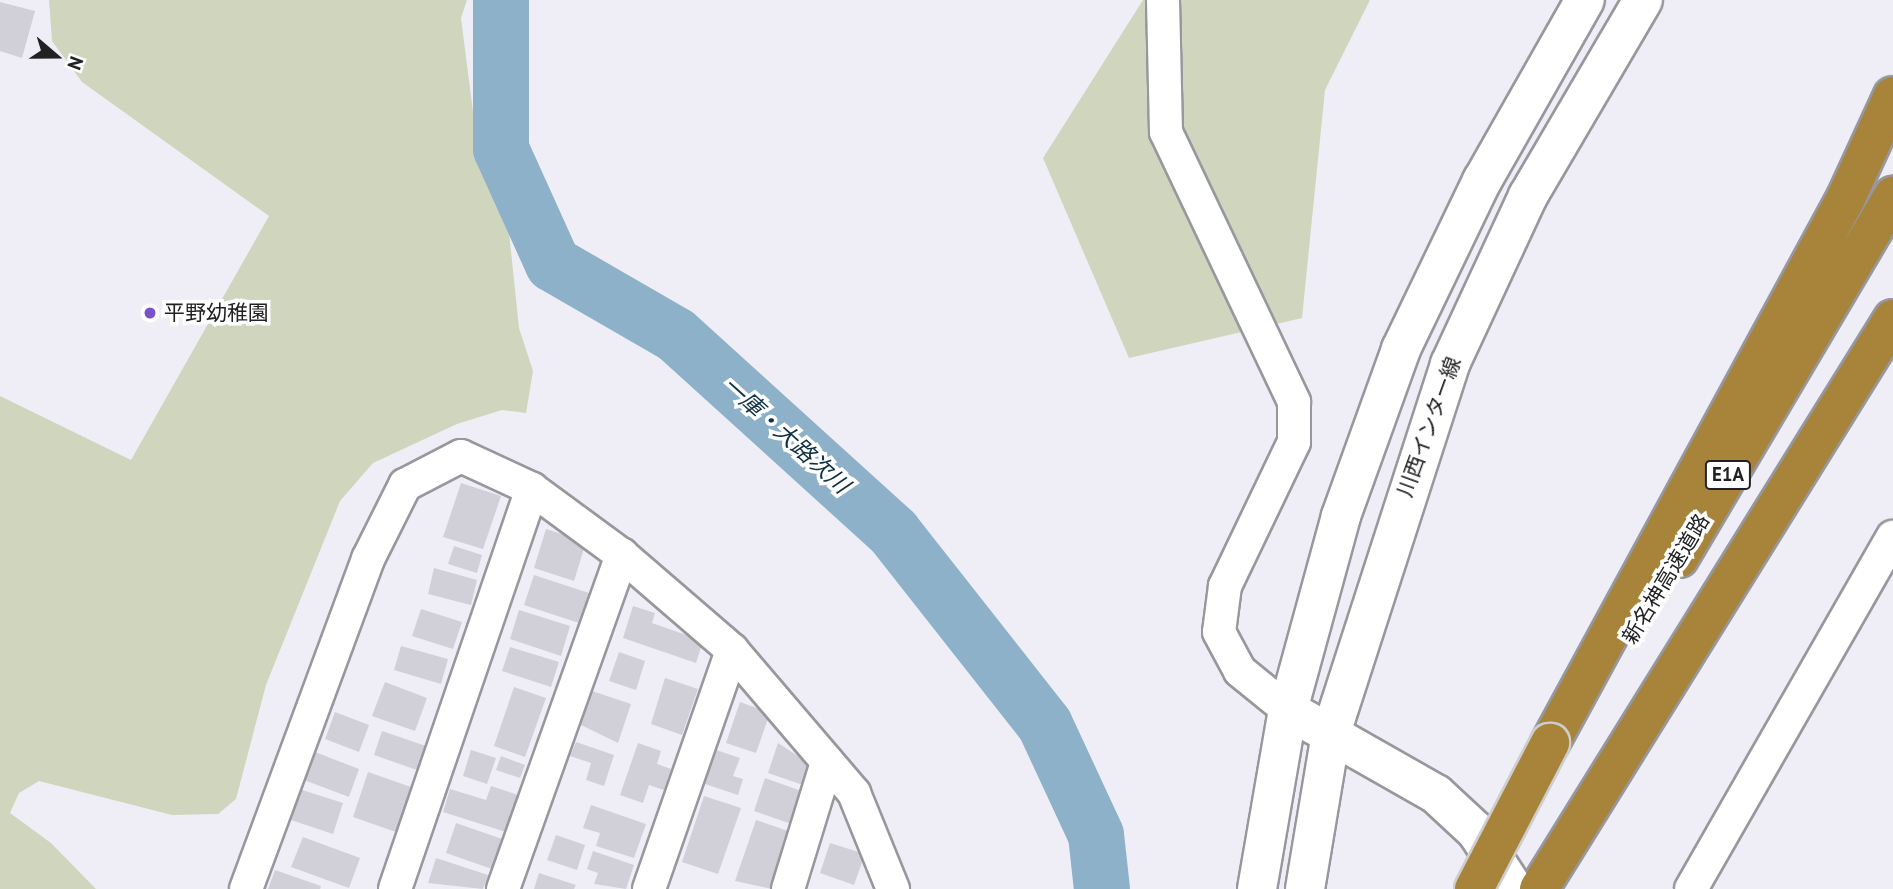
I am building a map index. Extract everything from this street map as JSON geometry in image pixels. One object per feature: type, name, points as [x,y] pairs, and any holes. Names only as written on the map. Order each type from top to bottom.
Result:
[{"type":"highway","points":[[1474,889],[1557,748],[1846,198],[1893,96]]},
{"type":"highway","name":"新名神高速道路","points":[[1480,889],[1557,748],[1893,196]]},
{"type":"highway","name":"E1A","points":[[1539,889],[1893,319]]},
{"type":"main road","points":[[1257,889],[1288,710],[1341,516],[1401,349],[1482,181],[1585,0]]},
{"type":"main road","name":"川西インター線","points":[[1305,889],[1331,733],[1450,364],[1528,196],[1643,0]]},
{"type":"main road","points":[[1288,710],[1436,794],[1476,831],[1514,889]]},
{"type":"street","points":[[1163,0],[1166,132],[1294,402],[1294,442],[1225,586],[1219,632],[1240,671],[1288,710]]},
{"type":"street","points":[[246,889],[368,559],[405,485],[461,456],[532,489],[622,555],[732,650],[854,793],[893,889]]},
{"type":"street","points":[[395,889],[532,489]]},
{"type":"street","points":[[1690,889],[1893,537]]},
{"type":"street","points":[[503,889],[622,555]]},
{"type":"street","points":[[649,889],[732,650]]},
{"type":"street","points":[[788,889],[827,762]]},
{"type":"green space","points":[[49,0],[467,0],[461,18],[480,166],[509,232],[519,328],[533,371],[526,413],[502,410],[457,424],[373,463],[340,501],[266,685],[236,799],[218,814],[172,815],[39,781],[19,793],[10,813],[51,843],[96,889],[0,889],[0,396],[131,460],[269,216],[82,82],[52,41]]},
{"type":"green space","points":[[1143,0],[1370,0],[1325,90],[1302,318],[1129,358],[1043,158]]},
{"type":"building","points":[[0,2],[35,11],[22,58],[0,51]]},
{"type":"building","points":[[461,483],[501,496],[483,549],[443,537]]},
{"type":"building","points":[[546,529],[586,542],[574,581],[534,568]]},
{"type":"building","points":[[454,546],[482,555],[477,573],[448,564]]},
{"type":"building","points":[[434,568],[477,580],[471,605],[428,594]]},
{"type":"building","points":[[534,575],[589,593],[579,623],[524,605]]},
{"type":"building","points":[[633,606],[655,613],[652,623],[703,641],[696,663],[623,638]]},
{"type":"building","points":[[421,609],[462,622],[453,649],[412,636]]},
{"type":"building","points":[[519,610],[570,626],[561,656],[510,639]]},
{"type":"building","points":[[401,646],[448,659],[441,684],[394,670]]},
{"type":"building","points":[[510,647],[559,662],[551,687],[502,671]]},
{"type":"building","points":[[619,652],[645,661],[636,690],[609,681]]},
{"type":"building","points":[[665,678],[698,689],[682,735],[651,724]]},
{"type":"building","points":[[385,682],[427,698],[415,731],[372,716]]},
{"type":"building","points":[[514,687],[546,698],[525,757],[494,746]]},
{"type":"building","points":[[592,691],[631,704],[618,743],[581,725]]},
{"type":"building","points":[[740,702],[770,713],[756,753],[726,743]]},
{"type":"building","points":[[335,712],[369,725],[359,752],[325,739]]},
{"type":"building","points":[[382,731],[426,746],[417,770],[374,755]]},
{"type":"building","points":[[576,742],[614,755],[604,786],[586,780],[591,763],[570,756]]},
{"type":"building","points":[[638,743],[661,751],[657,764],[671,769],[664,790],[649,785],[643,803],[620,795]]},
{"type":"building","points":[[778,743],[810,764],[803,785],[768,773]]},
{"type":"building","points":[[471,750],[496,758],[487,784],[463,776]]},
{"type":"building","points":[[716,750],[740,758],[733,776],[743,779],[738,795],[705,784]]},
{"type":"building","points":[[315,752],[359,769],[349,797],[304,780]]},
{"type":"building","points":[[501,756],[525,765],[520,778],[496,770]]},
{"type":"building","points":[[368,772],[411,787],[396,832],[353,817]]},
{"type":"building","points":[[765,778],[804,792],[794,825],[754,811]]},
{"type":"building","points":[[491,786],[518,795],[506,832],[443,812],[450,789],[486,800]]},
{"type":"building","points":[[296,788],[343,803],[333,834],[285,818]]},
{"type":"building","points":[[704,796],[741,808],[718,874],[682,862]]},
{"type":"building","points":[[591,805],[646,824],[634,858],[596,846],[600,833],[583,828]]},
{"type":"building","points":[[756,820],[791,832],[772,889],[735,881]]},
{"type":"building","points":[[456,823],[502,839],[492,869],[446,853]]},
{"type":"building","points":[[556,835],[585,845],[577,870],[547,860]]},
{"type":"building","points":[[303,837],[360,858],[349,888],[291,867]]},
{"type":"building","points":[[830,843],[865,854],[854,885],[820,873]]},
{"type":"building","points":[[593,851],[634,865],[626,889],[594,884],[598,873],[587,869]]},
{"type":"building","points":[[436,858],[488,875],[483,889],[428,883]]},
{"type":"building","points":[[275,870],[321,886],[320,889],[268,889]]},
{"type":"building","points":[[539,873],[576,885],[574,889],[534,889]]},
{"type":"waterway","name":"一庫・大路次川","points":[[501,0],[501,149],[553,264],[676,335],[894,533],[1045,725],[1096,835],[1102,889]]},
{"type":"place","name":"平野幼稚園","points":[[150,313]]}]
